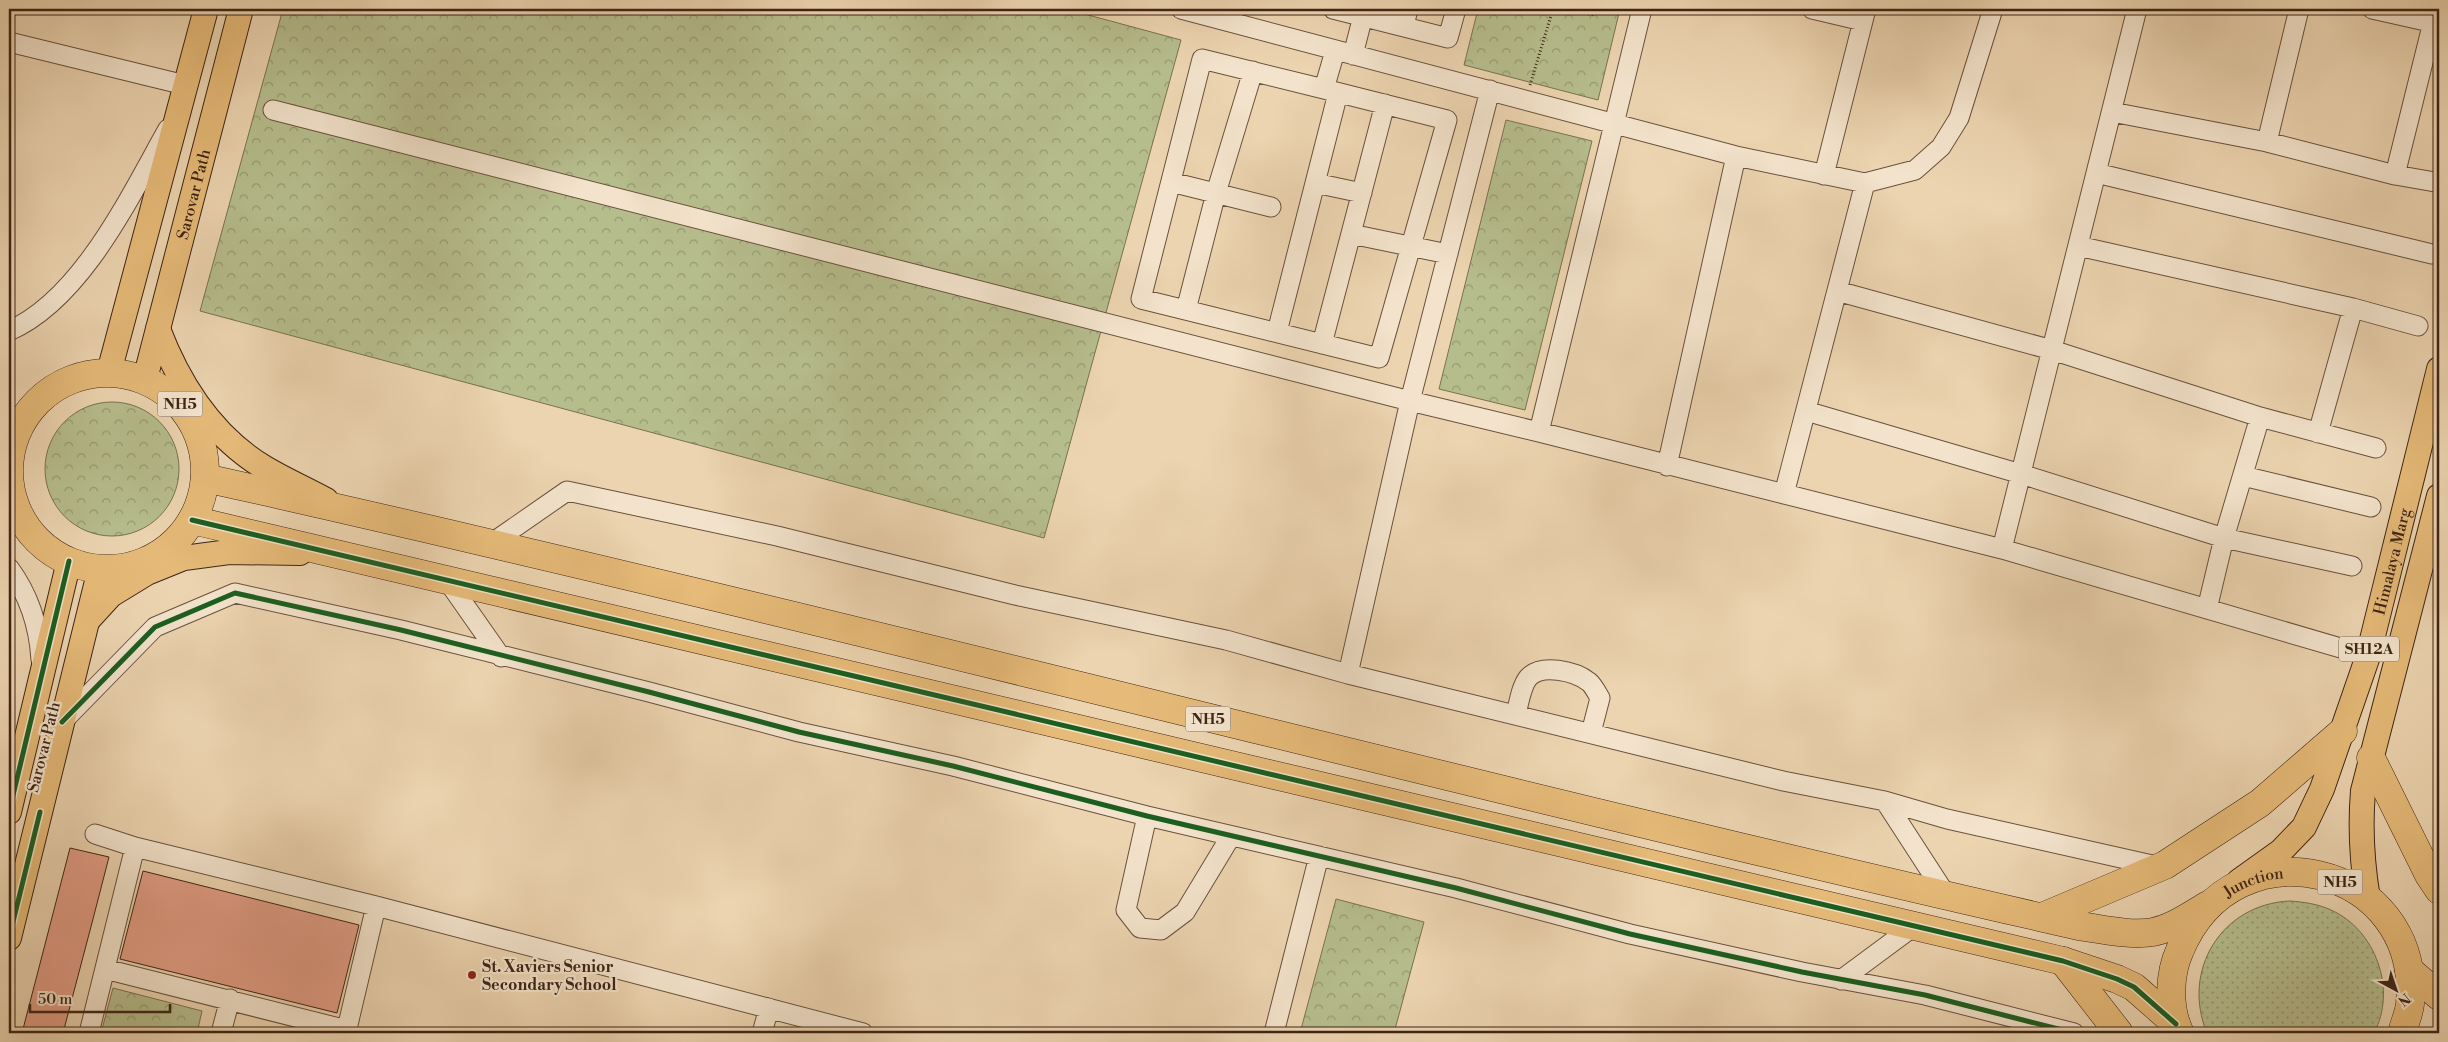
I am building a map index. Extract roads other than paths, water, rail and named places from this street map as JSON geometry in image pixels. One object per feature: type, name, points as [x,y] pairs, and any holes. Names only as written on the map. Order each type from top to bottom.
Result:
[{"type":"highway","name":"NH5","points":[[109,372],[145,379],[174,398],[195,425],[206,459],[206,478],[203,494],[192,520],[180,537],[154,557],[123,568],[100,568],[69,562],[45,548],[23,522],[15,506],[9,478],[13,430],[32,407],[60,384],[76,377],[109,372]]},
{"type":"highway","name":"NH5","points":[[206,478],[492,543],[1321,746],[2042,917],[2116,931],[2152,932],[2177,923],[2218,897]]},
{"type":"highway","name":"NH5","points":[[192,520],[2063,961],[2117,979],[2134,987],[2178,1028]]},
{"type":"highway","points":[[2042,917],[2161,867],[2260,803],[2343,730]]},
{"type":"highway","points":[[2371,758],[2429,875],[2439,890]]},
{"type":"highway","name":"Junction","points":[[2178,1028],[2171,992],[2175,960],[2188,930],[2218,897],[2247,879],[2268,873],[2289,871],[2310,872],[2331,878],[2351,887],[2368,899],[2383,914],[2395,931],[2409,970],[2410,1005],[2402,1033]]},
{"type":"highway","points":[[2063,961],[2119,1033]]},
{"type":"highway","name":"NH5","points":[[2409,970],[2439,996]]},
{"type":"main road","points":[[109,372],[206,9]]},
{"type":"main road","name":"Sarovar Path","points":[[145,379],[241,9]]},
{"type":"main road","points":[[158,328],[180,378],[195,401],[227,438],[265,468],[343,509]]},
{"type":"main road","name":"Himalaya Marg","points":[[2218,897],[2281,851],[2304,827],[2314,809],[2368,656],[2439,369]]},
{"type":"main road","name":"Himalaya Marg","points":[[2368,899],[2363,872],[2361,816],[2363,791],[2439,496]]},
{"type":"main road","points":[[88,620],[111,594],[147,573],[184,558],[229,552],[332,553]]},
{"type":"main road","name":"Sarovar Path","points":[[9,812],[69,562]]},
{"type":"main road","name":"Sarovar Path","points":[[9,938],[100,568]]},
{"type":"street","points":[[1181,9],[1736,156],[1824,176],[1865,183],[1915,170],[1941,147],[1959,118],[1993,9]]},
{"type":"street","points":[[1339,10],[1363,16],[1406,18],[1448,38],[1456,9]]},
{"type":"street","points":[[1539,432],[1642,9]]},
{"type":"street","points":[[1812,9],[1864,15],[1824,176]]},
{"type":"street","points":[[2002,550],[2138,9]]},
{"type":"street","points":[[2267,142],[2299,9]]},
{"type":"street","points":[[2372,9],[2436,23],[2395,175]]},
{"type":"street","points":[[1277,332],[1315,183],[1331,91],[1344,53],[1363,16]]},
{"type":"street","points":[[9,42],[185,85]]},
{"type":"street","points":[[1202,58],[1253,71],[1447,120],[1379,358],[1141,299],[1202,58]]},
{"type":"street","points":[[1186,310],[1216,193],[1253,71]]},
{"type":"street","points":[[1348,674],[1410,401],[1490,90]]},
{"type":"street","points":[[1322,344],[1385,104]]},
{"type":"street","points":[[9,331],[48,306],[78,276],[109,230],[179,110]]},
{"type":"street","points":[[273,110],[1410,401],[2002,550],[2368,656]]},
{"type":"street","points":[[2112,112],[2267,142],[2395,175],[2435,182]]},
{"type":"street","points":[[1667,466],[1736,156]]},
{"type":"street","points":[[2096,174],[2432,254]]},
{"type":"street","points":[[1172,182],[1271,207]]},
{"type":"street","points":[[1315,183],[1362,193]]},
{"type":"street","points":[[1784,494],[1865,183]]},
{"type":"street","points":[[1351,234],[1448,254]]},
{"type":"street","points":[[2078,246],[2353,308],[2418,326]]},
{"type":"street","points":[[1837,291],[2052,350],[2260,417],[2376,448]]},
{"type":"street","points":[[2318,433],[2353,308]]},
{"type":"street","points":[[1806,411],[2021,474],[2224,538],[2352,566]]},
{"type":"street","points":[[2207,609],[2224,538],[2260,417]]},
{"type":"street","points":[[2243,476],[2371,508]]},
{"type":"street","points":[[492,543],[567,491],[777,536],[1015,595],[1226,640],[1348,674],[1783,780],[2161,867]]},
{"type":"street","points":[[9,568],[24,591],[37,627],[40,646],[40,684]]},
{"type":"street","points":[[447,580],[501,657]]},
{"type":"street","points":[[62,722],[155,627],[235,593],[401,630],[501,657],[649,692],[798,732],[954,766],[1147,816],[1510,902],[1630,934],[1841,980],[1925,995],[2074,1033]]},
{"type":"street","points":[[1516,714],[1526,679],[1536,671],[1549,670],[1573,675],[1590,682],[1600,698],[1591,733]]},
{"type":"street","points":[[1885,802],[1946,895]]},
{"type":"street","points":[[1147,816],[1126,910],[1140,928],[1161,930],[1185,912],[1231,836]]},
{"type":"street","points":[[95,834],[863,1033]]},
{"type":"street","points":[[89,1033],[136,846]]},
{"type":"street","points":[[1274,1033],[1319,856]]},
{"type":"street","points":[[105,969],[230,999],[346,1032],[376,906]]},
{"type":"street","points":[[1841,980],[1914,926]]},
{"type":"street","points":[[222,1033],[230,999]]},
{"type":"street","points":[[762,1033],[769,1008]]},
{"type":"place","name":"St. Xaviers Senior Secondary School","points":[[472,975]]}]
